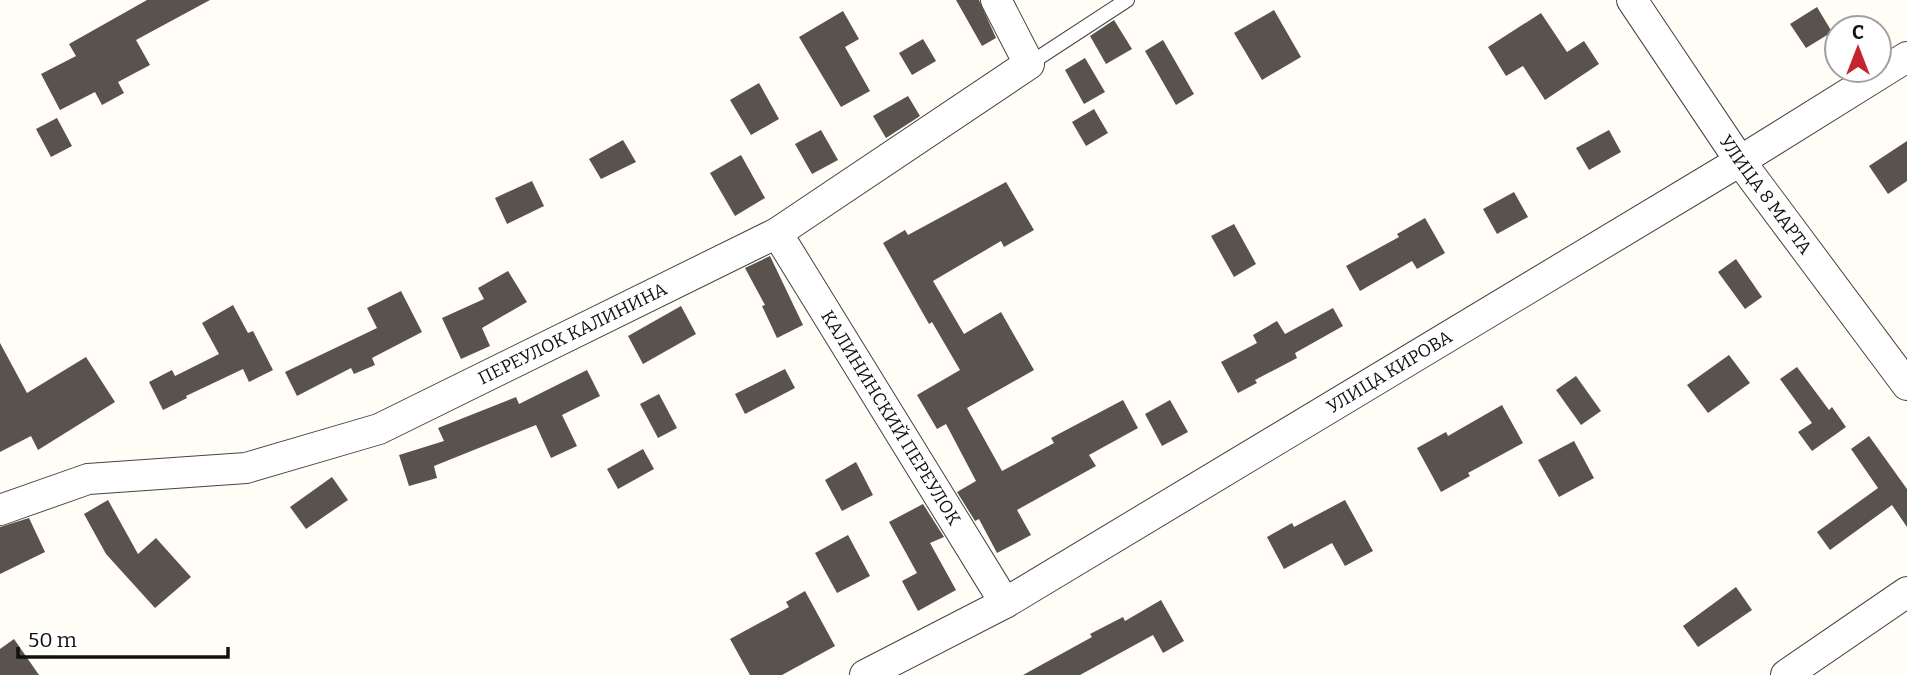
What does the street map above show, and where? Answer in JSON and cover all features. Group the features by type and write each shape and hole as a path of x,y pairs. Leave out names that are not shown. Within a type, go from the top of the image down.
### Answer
{"street":[{"path":"996,0 1029,64"},
{"name":"УЛИЦА 8 МАРТА","path":"1632,0 1740,162 1907,385"},
{"name":"УЛИЦА КИРОВА","path":"866,675 1005,603 1740,162 1907,57"},
{"name":"ПЕРЕУЛОК КАЛИНИНА","path":"0,510 88,479 246,468 379,429 777,233 1029,64"},
{"name":"КАЛИНИНСКИЙ ПЕРЕУЛОК","path":"777,233 1005,603"},
{"path":"1786,675 1907,592"}],"lane":[{"path":"1029,64 1127,0"}],"building":[{"path":"147,0 210,0 136,40 150,65 118,82 124,93 102,105 95,92 60,110 41,74 76,56 69,44"},
{"path":"956,0 979,0 996,38 982,46"},
{"path":"1817,7 1823,17 1823,38 1806,48 1790,24"},
{"path":"1274,10 1301,57 1262,80 1234,33"},
{"path":"843,11 859,39 845,47 870,91 841,107 799,37"},
{"path":"1541,13 1567,52 1584,41 1599,64 1545,100 1523,66 1506,76 1488,47"},
{"path":"1114,20 1132,49 1106,64 1090,36"},
{"path":"923,39 936,61 912,75 899,53"},
{"path":"1163,40 1194,94 1176,105 1145,51"},
{"path":"1085,58 1105,92 1084,104 1065,70"},
{"path":"759,83 779,119 751,135 730,100"},
{"path":"908,96 920,116 886,138 873,116"},
{"path":"1094,109 1108,133 1086,146 1072,122"},
{"path":"57,118 72,146 51,157 36,129"},
{"path":"821,130 838,160 812,174 795,144"},
{"path":"1609,130 1621,152 1589,170 1576,148"},
{"path":"623,140 636,162 601,179 589,159"},
{"path":"1907,141 1907,181 1888,194 1869,166"},
{"path":"741,155 765,198 735,216 710,173"},
{"path":"532,181 544,206 507,224 495,198"},
{"path":"1006,182 1034,230 1004,247 1001,241 933,281 964,334 1001,312 1034,370 967,408 1002,471 1054,443 1051,438 1123,400 1138,428 1089,455 1096,466 1017,510 1031,535 997,553 979,519 975,521 957,492 976,481 946,424 937,429 917,395 960,370 932,322 929,324 883,243 905,230 908,235"},
{"path":"1514,192 1528,217 1497,234 1483,209"},
{"path":"1425,218 1445,253 1417,269 1412,261 1360,291 1346,266 1399,237 1397,234"},
{"path":"1234,224 1256,264 1234,277 1211,236"},
{"path":"770,256 803,325 777,338 762,306 765,305 745,268"},
{"path":"1736,259 1762,297 1745,309 1718,272"},
{"path":"508,271 527,302 482,328 490,346 461,359 442,318 484,299 478,288"},
{"path":"401,291 422,332 372,358 375,365 354,374 351,368 297,396 285,372 377,328 367,308"},
{"path":"233,305 248,333 253,331 273,370 249,382 243,369 163,410 149,382 172,370 175,376 219,354 202,323"},
{"path":"681,306 696,334 643,364 628,336"},
{"path":"1333,308 1343,326 1295,353 1297,358 1255,380 1257,383 1238,393 1221,362 1257,343 1253,335 1277,321 1285,334"},
{"path":"0,343 27,393 86,357 115,402 38,450 31,436 0,452"},
{"path":"1729,355 1750,383 1708,413 1687,385"},
{"path":"1797,367 1829,410 1832,407 1846,427 1812,451 1798,432 1812,423 1780,379"},
{"path":"785,369 795,388 745,414 735,394"},
{"path":"587,370 600,396 562,415 577,446 551,458 536,425 434,466 437,478 409,486 399,455 444,441 438,428 516,397 519,404"},
{"path":"1576,376 1601,411 1581,425 1556,390"},
{"path":"659,394 677,428 658,438 640,404"},
{"path":"1170,400 1188,432 1162,446 1145,414"},
{"path":"1502,405 1523,443 1468,473 1470,476 1441,492 1417,448 1446,432 1448,436"},
{"path":"1869,436 1907,489 1907,527 1892,505 1830,550 1817,532 1878,488 1851,449"},
{"path":"1574,441 1594,478 1559,497 1538,460"},
{"path":"643,449 654,469 618,489 607,469"},
{"path":"856,462 873,495 842,511 825,480"},
{"path":"332,477 348,500 306,529 290,507"},
{"path":"108,500 138,554 156,538 191,577 155,608 106,554 84,514"},
{"path":"1345,500 1373,551 1345,566 1332,543 1284,569 1267,537 1292,523 1294,527"},
{"path":"923,504 944,537 930,543 956,590 918,611 902,581 917,573 889,522"},
{"path":"29,518 45,552 0,574 0,527"},
{"path":"848,535 870,576 837,593 815,553"},
{"path":"1736,587 1752,610 1698,647 1683,626"},
{"path":"805,591 835,646 782,675 750,675 730,639 789,607 786,602"},
{"path":"1161,600 1184,641 1163,653 1153,635 1080,675 1023,675 1092,637 1090,634 1123,617 1125,621"},
{"path":"14,639 39,675 0,675 0,649"}]}
